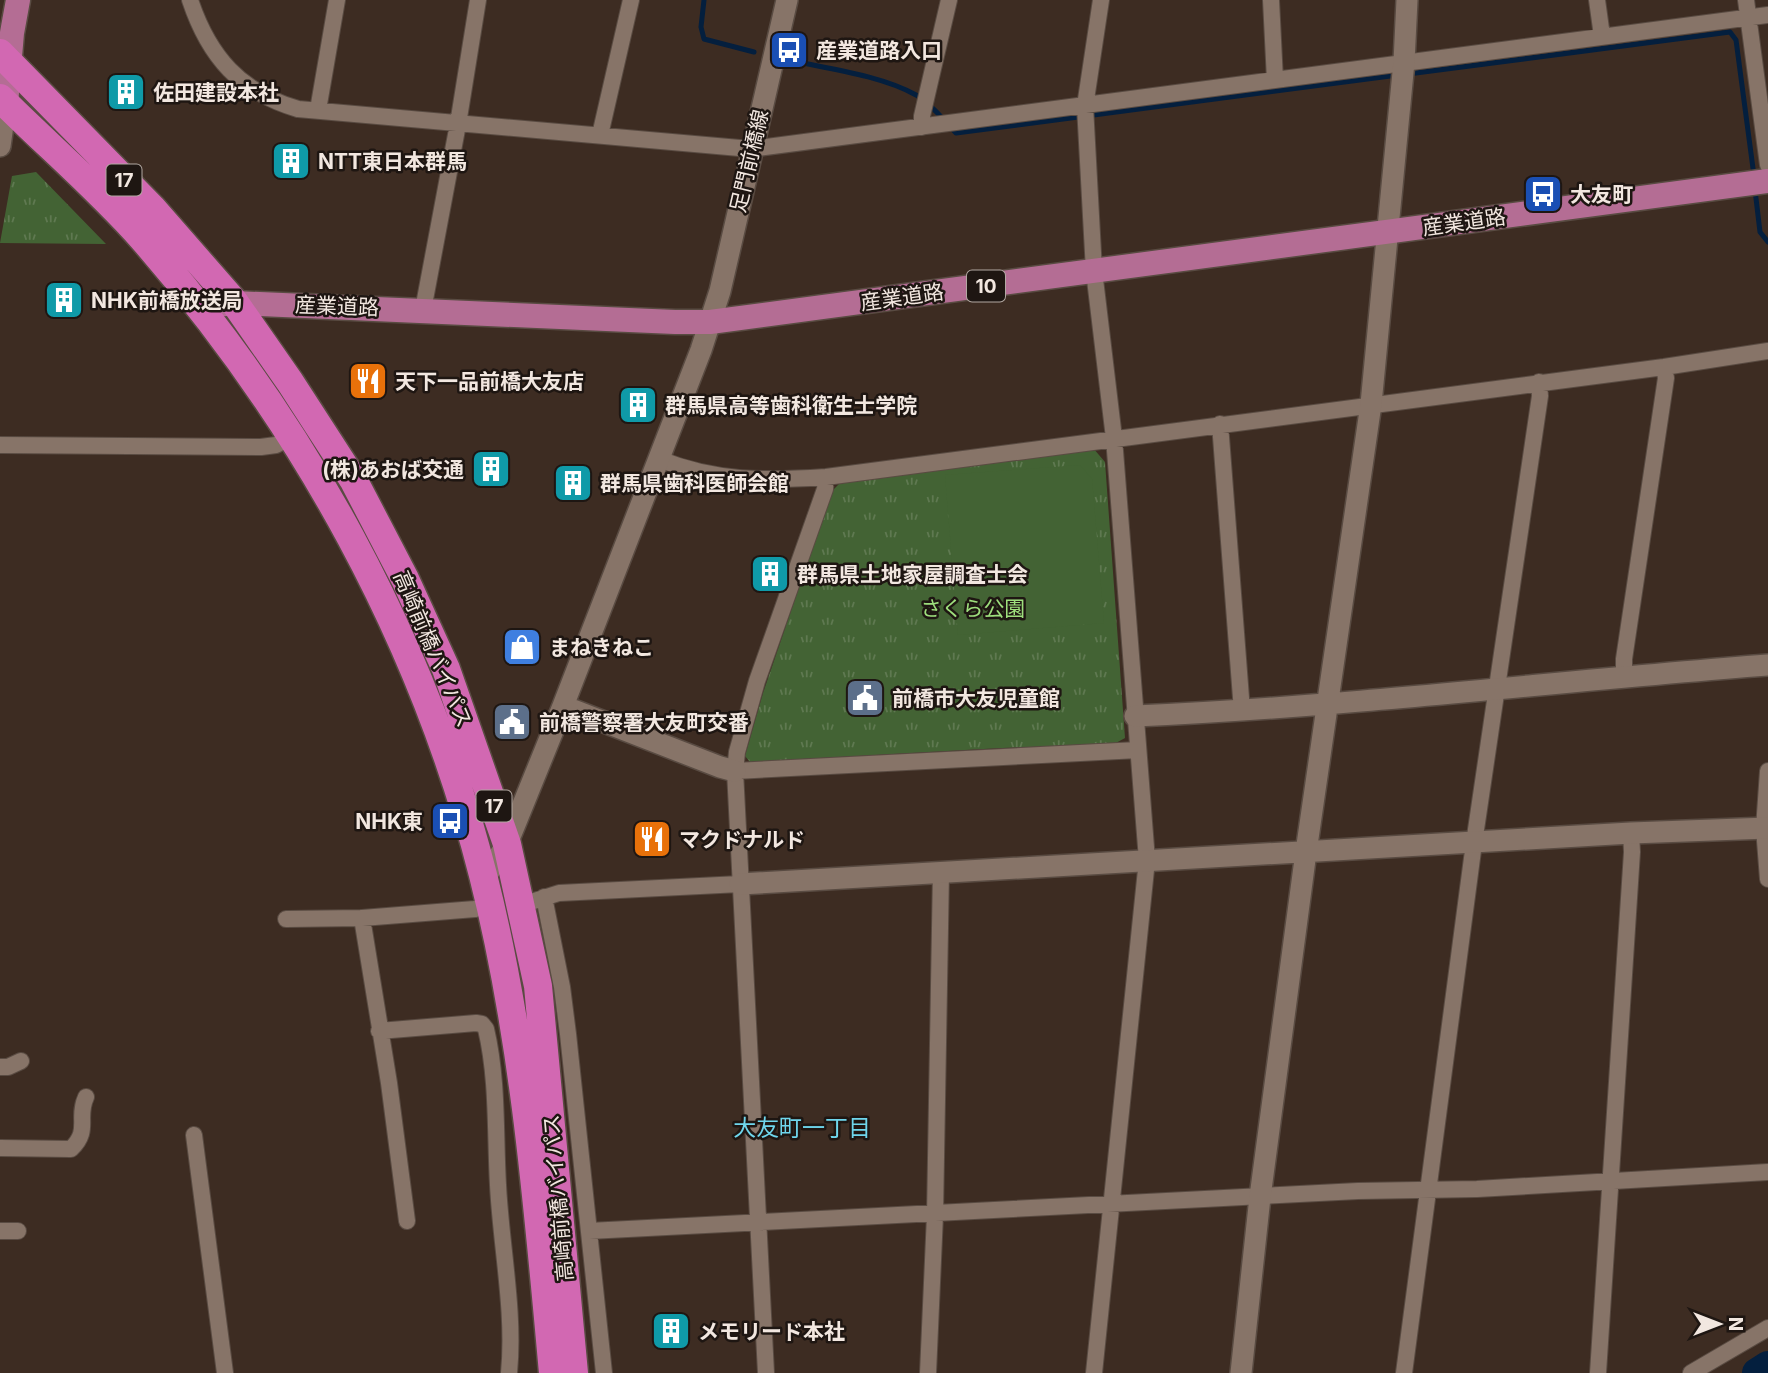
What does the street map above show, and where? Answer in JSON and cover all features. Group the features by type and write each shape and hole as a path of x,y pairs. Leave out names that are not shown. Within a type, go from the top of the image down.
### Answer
{"highway":[{"name":"高崎前橋バイパス","path":"4,58 152,208 235,303 354,481 405,579 446,669 507,844 533,901 538,986 574,1373"},
{"name":"高崎前橋バイパス","path":"3,101 142,238 200,310 290,437 355,544 404,644 451,768 486,892 509,1005 522,1088 541,1238 553,1373"}],"main road":[{"path":"3,101 4,58 18,0"},
{"name":"産業道路","path":"200,310 216,304 235,303 710,322 1768,181"}],"street":[{"path":"190,0 213,51 229,70 246,85 281,104 298,109 751,149 1768,15"},
{"path":"318,110 337,0"},
{"path":"422,310 458,124 478,0"},
{"path":"600,135 631,0"},
{"name":"足門前橋線","path":"486,892 563,706 710,322 720,291 786,0"},
{"path":"922,127 922,116 949,0"},
{"path":"1094,1373 1147,860 1114,438 1094,271 1085,106 1101,0"},
{"path":"1270,0 1275,80"},
{"path":"1241,1373 1260,1197 1306,852 1371,404 1404,62 1407,0"},
{"path":"1597,0 1602,36"},
{"path":"1746,0 1768,164"},
{"path":"0,146 3,101"},
{"path":"659,459 724,478 771,480 826,477 1768,351"},
{"path":"1624,676 1624,659 1666,378 1664,367"},
{"path":"1404,1373 1474,843 1540,396 1539,382"},
{"path":"1220,424 1242,711"},
{"path":"0,445 261,447 276,445 290,437"},
{"path":"766,1373 735,771 737,752 757,681 825,489 826,477"},
{"path":"1135,716 1242,711 1768,665"},
{"path":"563,706 735,771 1138,750"},
{"path":"1768,771 1768,879"},
{"path":"604,1373 564,999 533,901 559,893 1631,833 1766,828"},
{"path":"1598,1373 1632,852 1631,833"},
{"path":"928,1373 935,1214 941,872"},
{"path":"286,919 362,918 475,909 486,892"},
{"path":"362,918 389,1083 407,1221"},
{"path":"379,1031 476,1023 482,1024 486,1029 494,1089 498,1186 510,1336 509,1373"},
{"path":"0,1067 8,1067 21,1061"},
{"path":"0,1148 71,1149 82,1136 86,1097"},
{"path":"194,1135 225,1373"},
{"path":"589,1231 1112,1206 1358,1191 1427,1191 1611,1182 1768,1172"},
{"path":"0,1231 18,1231"},
{"path":"1691,1373 1768,1328"}],"green space":[{"path":"36,172 106,244 0,243 12,176"},
{"name":"さくら公園","path":"1093,448 1105,462 1125,738 1114,744 750,762 745,756 763,693 832,491 840,483"},
{"path":"1080,465 1092,479 1104,623 958,635 945,475"}],"waterway":[{"path":"704,0 701,27 704,39 754,52"},
{"path":"1408,74 1730,32 1736,40 1754,176"},
{"path":"793,61 856,74 903,88 927,103 956,133 1398,75"},
{"path":"1755,190 1760,232 1768,242"},
{"path":"1757,1373 1768,1366"}],"place":[{"name":"産業道路入口","path":"789,50"},
{"name":"佐田建設本社","path":"126,92"},
{"name":"NTT東日本群馬","path":"291,161"},
{"name":"大友町","path":"1543,194"},
{"name":"NHK前橋放送局","path":"64,300"},
{"name":"天下一品前橋大友店","path":"368,381"},
{"name":"群馬県高等歯科衛生士学院","path":"638,405"},
{"name":"(株)あおば交通","path":"491,469"},
{"name":"群馬県歯科医師会館","path":"573,483"},
{"name":"群馬県土地家屋調査士会","path":"770,574"},
{"name":"まねきねこ","path":"522,647"},
{"name":"前橋市大友児童館","path":"865,698"},
{"name":"前橋警察署大友町交番","path":"512,722"},
{"name":"NHK東","path":"450,821"},
{"name":"マクドナルド","path":"652,839"},
{"name":"メモリード本社","path":"671,1331"}],"district":[{"name":"大友町一丁目","path":"802,1128"}]}
